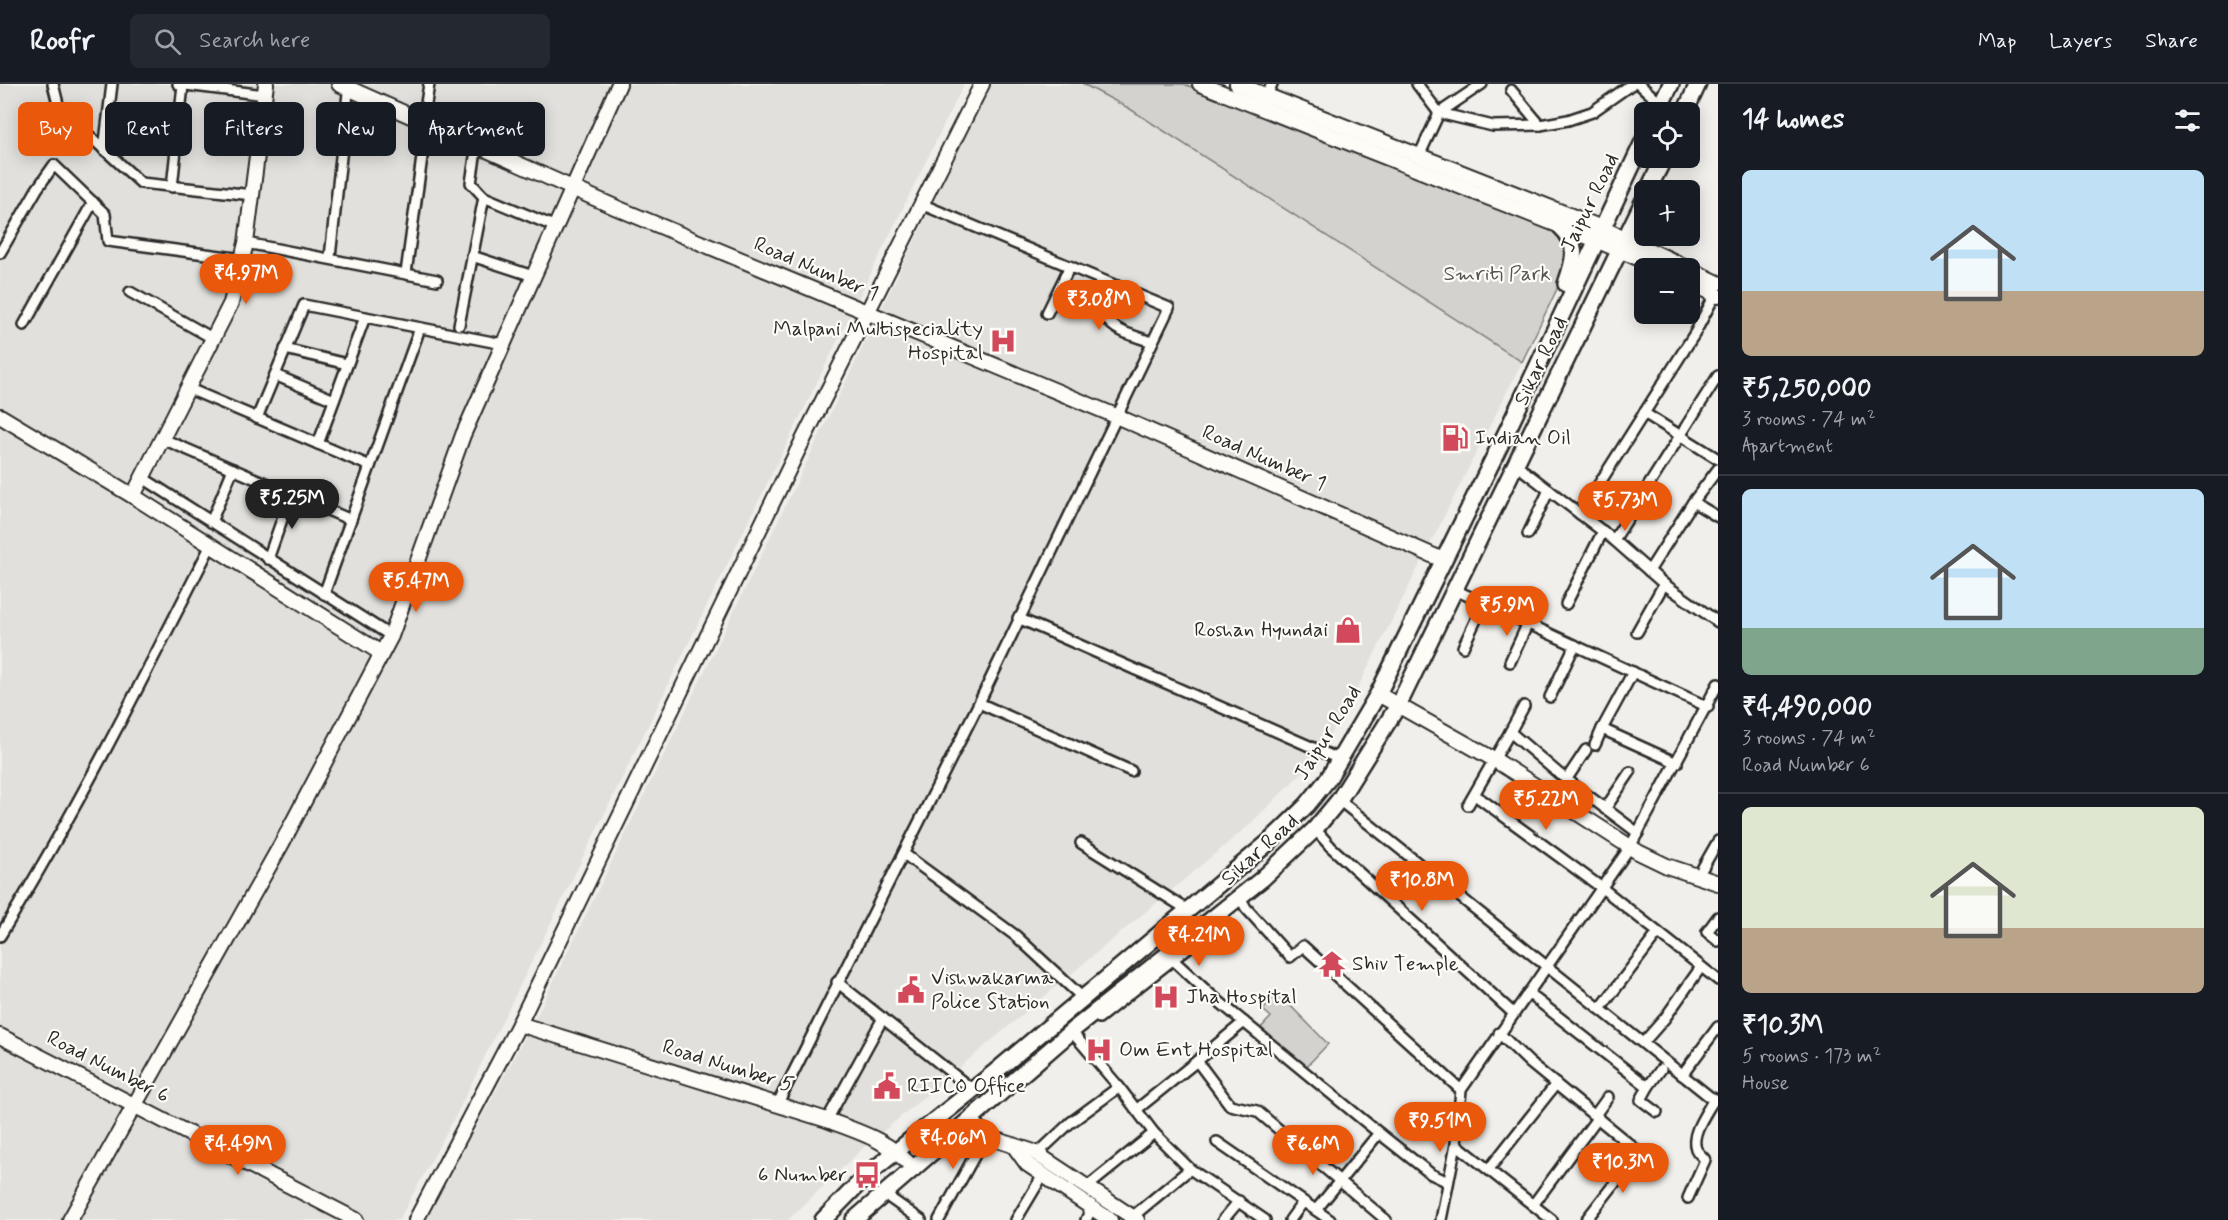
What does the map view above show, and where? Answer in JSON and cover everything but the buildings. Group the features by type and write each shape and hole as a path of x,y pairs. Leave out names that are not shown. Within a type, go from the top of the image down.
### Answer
{"main road":[{"path":"1662,102 1671,84"},
{"path":"1690,102 1698,84"},
{"name":"Jaipur Road","path":"823,1220 867,1175 1084,999 1294,818 1341,760 1378,694 1634,161"},
{"name":"Sikar Road","path":"854,1220 997,1094 1171,958 1241,900 1317,831 1341,802 1402,705 1634,221"},
{"path":"1560,226 1571,237 1574,247 1565,286 1570,295"}],"street":[{"path":"53,84 59,108 141,183 253,195"},
{"path":"104,150 112,84"},
{"path":"133,496 231,303 246,243 266,89 178,84"},
{"path":"426,102 429,84"},
{"path":"70,1220 298,815 391,636 463,435 620,84"},
{"path":"416,1220 519,1024 867,313 982,84"},
{"path":"1200,84 1266,96 1560,226 1599,234"},
{"path":"1237,84 1419,156 1599,234 1643,258"},
{"path":"1417,84 1439,113 1493,126 1540,125 1592,112 1632,84"},
{"path":"1419,156 1439,113 1482,84"},
{"path":"172,187 183,85"},
{"path":"330,257 346,86"},
{"name":"Road Number 1","path":"346,86 408,112"},
{"path":"1644,86 1655,102"},
{"path":"1511,90 1540,125"},
{"path":"406,273 423,156"},
{"path":"475,156 471,183 484,197 556,227"},
{"name":"Road Number 1","path":"503,156 867,313 1116,416 1443,560"},
{"path":"0,253 37,189 54,165 105,214 108,241 243,259"},
{"path":"459,324 484,197"},
{"path":"24,325 93,202"},
{"path":"778,1104 837,982 979,703 1169,308 921,204"},
{"path":"246,243 330,257 437,280"},
{"path":"1622,246 1656,258"},
{"path":"472,256 533,276"},
{"path":"1047,314 1070,266"},
{"path":"1700,278 1717,291"},
{"path":"1118,286 1106,317 1108,321 1117,328 1152,342"},
{"path":"1700,286 1717,291"},
{"path":"1580,514 1695,333 1717,291"},
{"path":"130,292 214,339"},
{"path":"257,418 304,305 502,344"},
{"path":"318,444 365,317"},
{"path":"324,594 420,328"},
{"path":"285,350 347,364"},
{"path":"275,375 334,400"},
{"path":"1614,540 1718,376"},
{"path":"187,388 370,466"},
{"path":"1644,413 1718,459"},
{"path":"0,416 133,496 210,547 381,653"},
{"path":"163,439 351,520"},
{"path":"1517,465 1603,531 1664,584 1718,622"},
{"path":"211,522 233,469"},
{"path":"1649,571 1693,502 1718,469"},
{"path":"142,478 391,636"},
{"path":"1528,534 1549,490"},
{"path":"268,559 291,494"},
{"path":"1693,502 1718,518"},
{"path":"1566,604 1603,531"},
{"path":"0,936 90,782 210,547"},
{"path":"1637,632 1664,584"},
{"path":"1456,590 1708,706"},
{"path":"1463,647 1484,603"},
{"path":"1018,618 1341,760"},
{"path":"1510,662 1528,623"},
{"path":"1550,697 1575,645"},
{"path":"1595,745 1633,672"},
{"path":"1441,1220 1456,1144 1461,1090 1630,847 1718,684"},
{"path":"1378,694 1402,705 1495,760 1630,847 1666,866 1718,883"},
{"path":"979,703 1131,771"},
{"path":"1468,805 1524,706"},
{"path":"1602,729 1677,763"},
{"path":"1510,732 1566,780 1638,833"},
{"path":"1566,780 1586,750"},
{"path":"1605,809 1630,772"},
{"path":"1475,795 1602,888 1718,981"},
{"path":"1341,802 1716,1100 1697,1133 1696,1149 1705,1160 1688,1198"},
{"path":"1317,831 1513,1013"},
{"path":"1698,876 1718,841"},
{"path":"1081,843 1188,910"},
{"path":"904,854 1016,936 1084,999"},
{"path":"1241,900 1290,957 1303,946 1461,1090"},
{"path":"1718,917 1707,932 1718,941"},
{"path":"1600,1009 1658,933"},
{"path":"1171,958 1244,1022 1379,1133 1431,1174 1448,1182"},
{"path":"1643,1043 1665,1018 1701,967"},
{"path":"837,982 973,1090"},
{"path":"1528,993 1648,1087"},
{"path":"827,1119 882,1018"},
{"path":"1136,1110 1244,1022"},
{"name":"Road Number 5","path":"519,1024 827,1119 871,1136 898,1151 914,1169"},
{"path":"1682,1075 1718,1027"},
{"path":"1499,1033 1556,1084 1651,1162"},
{"path":"1074,1034 1154,1133 1190,1169 1265,1220"},
{"name":"Road Number 6","path":"0,1036 356,1220"},
{"path":"1197,1061 1230,1105 1257,1111 1386,1220"},
{"path":"1657,1112 1641,1100 1661,1069"},
{"path":"1489,1169 1556,1084"},
{"path":"1037,1154 1070,1123 1119,1087"},
{"path":"1533,1205 1597,1116 1608,1097"},
{"path":"969,1121 991,1138 1037,1154 1135,1218 1190,1169"},
{"path":"1089,1211 1093,1190 1154,1133"},
{"path":"1316,1210 1379,1133"},
{"path":"939,1220 976,1153 991,1138"},
{"path":"1217,1142 1330,1220"},
{"path":"1456,1144 1552,1220"},
{"path":"1014,1146 1027,1164 1089,1211 1110,1220"},
{"path":"1586,1220 1639,1152"},
{"path":"1016,1220 1043,1175"},
{"path":"884,1194 917,1219"},
{"path":"1223,1220 1239,1201"},
{"path":"1290,1220 1303,1202"}],"shaded area":[{"path":"0,84 964,84 457,1113 399,1220 0,1220"},
{"path":"991,84 1083,84 1130,109 1522,362 1352,699 1313,762 1248,826 862,1149 788,1220 426,1220 537,1015"}],"green space":[{"name":"Smriti Park","path":"1083,84 1184,84 1569,238 1568,266 1522,362 1130,109"},
{"path":"1278,993 1328,1044 1305,1068 1258,1031 1271,1017 1263,1010"}],"place":[{"name":"Malpani Multispeciality Hospital","path":"1003,341"},
{"name":"Indian Oil","path":"1455,438"},
{"name":"Roshan Hyundai","path":"1348,630"},
{"name":"Shiv Temple","path":"1332,964"},
{"name":"Vishwakarma Police Station","path":"911,990"},
{"name":"Jha Hospital","path":"1166,997"},
{"name":"Om Ent Hospital","path":"1099,1050"},
{"name":"RIICO Office","path":"887,1086"},
{"name":"6 Number","path":"867,1175"}]}
